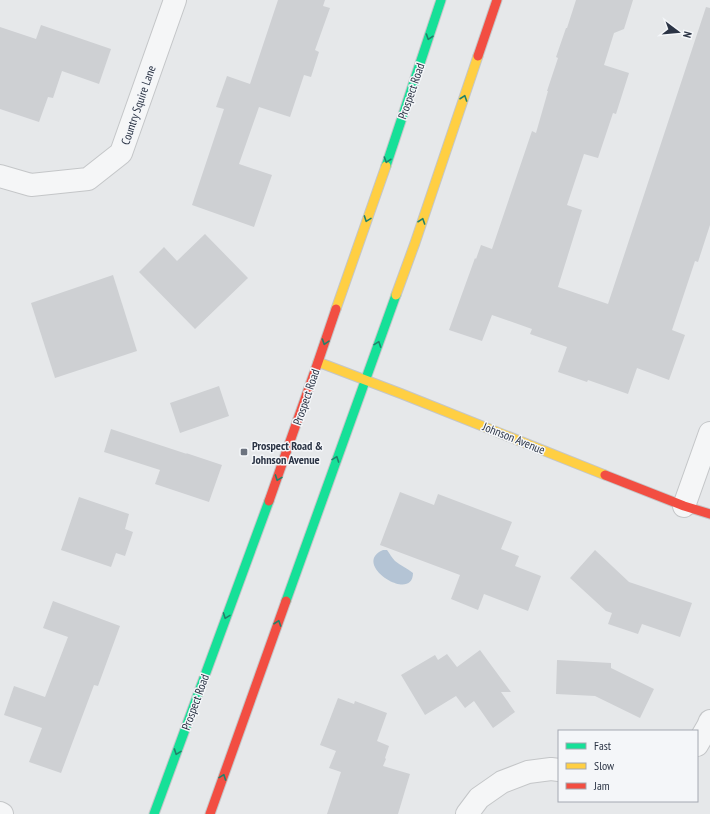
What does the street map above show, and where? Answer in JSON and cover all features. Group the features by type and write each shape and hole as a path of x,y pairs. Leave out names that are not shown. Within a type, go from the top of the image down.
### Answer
{"main road":[{"name":"Prospect Road","path":"154,814 282,466 442,0"},
{"path":"210,814 415,243 497,0"},
{"name":"Johnson Avenue","path":"318,362 684,506 710,514"}],"street":[{"name":"Country Squire Lane","path":"0,176 31,185 88,179 121,153 175,0"},
{"path":"684,506 710,432"},
{"path":"698,742 710,721"},
{"path":"467,814 479,798 502,782 528,772 551,769 558,770"}],"water":[{"path":"383,550 387,550 395,561 413,573 410,581 404,584 395,583 378,572 374,564 375,556"}],"building":[{"path":"278,0 325,0 323,6 330,8 315,50 319,52 311,77 304,75 290,117 259,107 239,164 272,175 254,227 192,205 224,109 216,107 227,76 250,84"},
{"path":"576,0 633,0 624,29 614,33 604,65 629,73 616,114 613,113 598,158 584,154 567,205 582,210 558,287 608,304 706,7 710,8 710,225 698,262 695,261 672,330 685,335 669,380 637,368 628,394 588,380 587,382 558,372 567,347 530,334 532,329 492,315 482,341 449,330 481,245 492,249 532,131 536,133 547,91 558,58 556,57"},
{"path":"41,25 111,49 99,84 62,71 53,98 48,97 39,122 0,109 0,27 36,39"},
{"path":"205,234 248,278 195,329 139,272 164,247 177,261"},
{"path":"113,275 137,351 55,378 31,303"},
{"path":"219,386 229,416 180,433 170,403"},
{"path":"111,429 222,465 209,502 155,484 160,470 104,452"},
{"path":"400,492 434,505 438,494 512,522 501,549 519,556 515,566 541,576 528,611 484,594 478,610 451,599 460,575 380,545"},
{"path":"79,497 129,514 125,529 133,532 125,556 116,553 111,567 61,550"},
{"path":"595,550 629,582 692,603 680,637 642,624 638,634 608,624 612,613 606,611 570,578"},
{"path":"53,601 120,626 98,686 94,685 61,773 29,762 42,728 4,715 14,686 45,697 68,637 43,628"},
{"path":"480,650 511,692 501,692 515,712 493,728 474,701 465,708 456,696 425,715 401,675 435,655 438,660 447,654 457,667"},
{"path":"557,660 611,663 611,668 654,689 640,718 595,696 556,694"},
{"path":"338,698 354,704 355,701 387,713 377,741 389,746 383,766 410,774 398,814 327,814 341,772 329,768 336,751 320,745"}],"traffic: fast":[{"path":"386,166 441,0"},
{"path":"286,601 396,295"},
{"path":"154,814 269,501"}],"traffic: slow":[{"path":"396,295 478,56"},
{"path":"336,309 386,166"},
{"path":"318,362 605,475"}],"traffic: jam":[{"path":"478,56 497,0"},
{"path":"269,501 336,309"},
{"path":"605,475 684,506 710,514"},
{"path":"210,814 286,601"}],"place":[{"name":"Prospect Road & Johnson Avenue","path":"244,452"}]}
